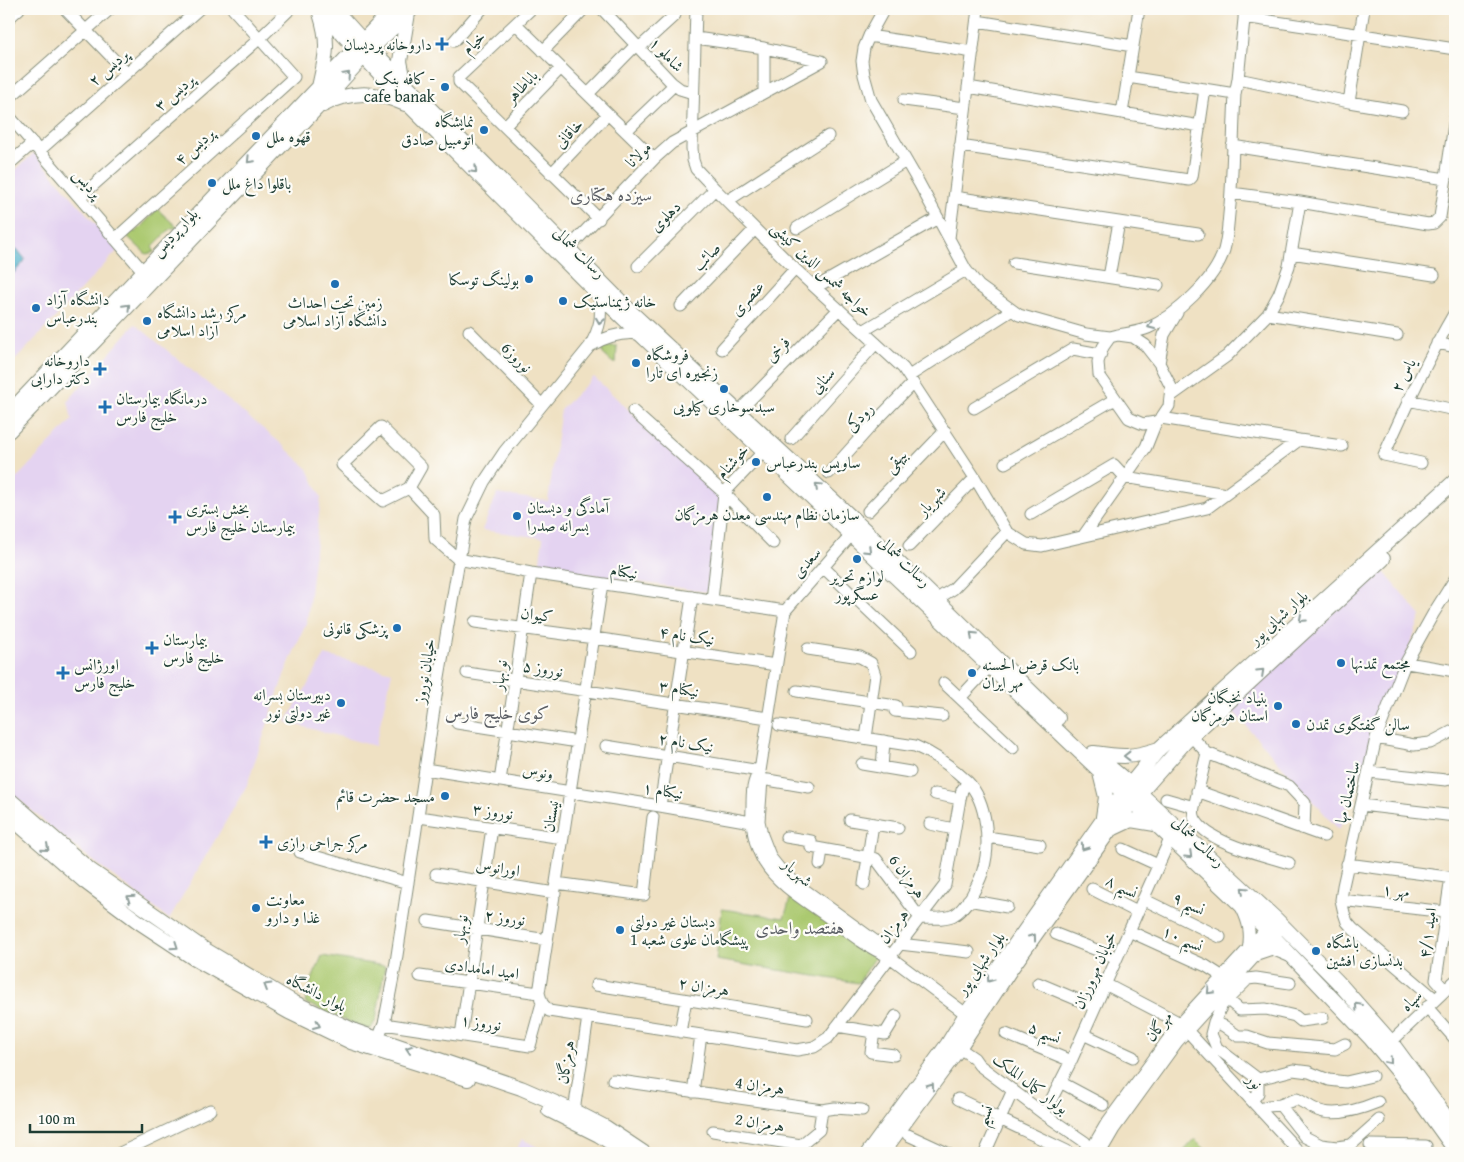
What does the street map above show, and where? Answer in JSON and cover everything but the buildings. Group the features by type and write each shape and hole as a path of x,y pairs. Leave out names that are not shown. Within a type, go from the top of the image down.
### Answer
{"main road":[{"name":"رسالت شمالی","path":"319,9 336,17 363,49 385,71 411,107 639,334 852,534 1093,753 1131,793 1274,928 1338,982 1391,1042 1455,1128"},
{"path":"319,9 326,33 327,49 319,87"},
{"path":"363,49 390,15 410,11 400,61 404,82"},
{"name":"بلوار پردیس","path":"9,431 300,116 319,87 363,49"},
{"name":"بلوار پردیس","path":"9,413 144,272 300,116 316,109 363,49"},
{"name":"رسالت شمالی","path":"385,71 404,82 631,312 937,599 994,662 1099,770 1131,793"},
{"path":"316,109 333,99 356,93 374,93 391,97 411,107"},
{"name":"بلوار شهابی پور","path":"882,1153 971,1017 1131,793 1159,749 1455,481"},
{"name":"بلوار شهابی پور","path":"1131,793 1160,770 1191,736 1455,493"},
{"path":"1093,753 1126,757 1139,756 1159,749"},
{"path":"1099,770 1105,786 1106,826 1118,825 1131,820 1159,819 1155,789 1160,770"},
{"name":"بلوار دانشگاه","path":"9,799 90,870 204,949 293,1002 355,1031 496,1079 574,1111 605,1127 644,1153"},
{"name":"بلوار دانشگاه","path":"9,816 84,881 139,922 195,959 289,1012 352,1042 461,1076 514,1095 554,1112 599,1135 627,1153"},
{"name":"رسالت شمالی","path":"1159,819 1171,838 1241,905 1274,928 1294,959 1371,1039 1402,1076 1455,1150"},
{"name":"بلوار شهابی پور","path":"868,1153 954,1044"}],"street":[{"path":"9,18 19,9"},
{"path":"66,9 126,73"},
{"path":"9,98 110,9"},
{"name":"پردیس ۲","path":"9,164 36,147 200,9"},
{"path":"233,9 260,38"},
{"path":"454,41 482,9"},
{"name":"خیام","path":"505,126 459,82 459,77 531,9"},
{"path":"543,51 584,9"},
{"name":"خواجه شمس الدين كيشی","path":"696,9 693,93 693,160 696,169 795,269 903,368 975,478 1007,532"},
{"path":"884,9 864,48 862,70 868,91 875,108 966,270 979,286 1019,315 1086,334 1133,337 1145,345 1159,363 1171,386 1169,406 1158,420 1146,447 1084,535"},
{"path":"948,238 978,9"},
{"path":"1122,113 1138,9"},
{"path":"1349,102 1364,9"},
{"name":"شاملو ۱","path":"607,10 637,46 674,84 680,89 693,93"},
{"name":"پردیس ۳","path":"80,197 288,11"},
{"path":"1159,363 1164,335 1180,309 1207,278 1224,252 1231,193 1235,94 1244,13 1455,49"},
{"path":"588,94 637,46 675,15"},
{"path":"977,21 1133,46"},
{"path":"516,24 654,159"},
{"path":"869,36 973,52"},
{"name":"پردیس ۴","path":"115,239 294,77 260,38"},
{"path":"696,38 764,48 764,92"},
{"name":"مولانا","path":"569,248 599,219 654,159 672,143 822,61 764,48"},
{"name":"باباطاهر","path":"505,126 561,68"},
{"path":"1128,77 1235,94"},
{"path":"1238,79 1402,111"},
{"path":"626,131 674,84"},
{"path":"968,87 1200,126"},
{"path":"960,146 1189,180 1192,177 1205,90"},
{"path":"904,100 965,108"},
{"name":"خاقانی","path":"551,174 608,114"},
{"name":"پردیس","path":"9,116 144,272"},
{"path":"1231,193 1300,202 1428,224 1434,223 1440,217 1452,155 1455,118"},
{"path":"505,126 551,174 599,219"},
{"path":"727,201 828,136"},
{"path":"1232,146 1446,179"},
{"path":"797,228 906,161"},
{"name":"دهلوی","path":"638,266 715,189"},
{"path":"954,196 1198,234"},
{"path":"1171,396 1227,356 1268,314 1279,294 1289,266 1300,202"},
{"path":"816,287 938,218"},
{"path":"1110,277 1119,222"},
{"name":"صائب","path":"681,306 755,229"},
{"path":"1291,253 1434,275"},
{"path":"1014,264 1158,284"},
{"name":"عنصری","path":"722,348 795,269"},
{"path":"863,331 966,270"},
{"name":"خیابان نوروز","path":"378,1039 384,1024 396,962 458,559 466,519 484,482 504,452 590,346 601,320 599,295"},
{"name":"فرخی","path":"738,412 839,309"},
{"path":"1180,309 1146,329 1114,336 1100,354 1098,362 1100,375 1129,418 1143,424 1158,420 1342,446"},
{"name":"رودکی","path":"829,474 911,379 1012,310"},
{"name":"یاس ۲","path":"1421,463 1384,455 1408,400 1455,312"},
{"path":"1268,314 1398,335"},
{"path":"1061,327 1100,354"},
{"name":"نوروز6","path":"469,331 542,405"},
{"name":"خیابان نوروز","path":"590,346 613,336 628,333 639,334"},
{"name":"سنایی","path":"791,439 876,343"},
{"path":"1437,343 1455,347"},
{"path":"974,408 1073,349 1100,354"},
{"path":"1005,463 1115,399"},
{"path":"1408,400 1455,410"},
{"path":"633,411 724,493 773,543"},
{"path":"381,427 421,466 409,488 383,501 342,466 381,427"},
{"name":"بیهقی","path":"868,510 945,431"},
{"path":"937,599 953,589 1007,532 1026,544 1042,546 1207,508 1300,440"},
{"name":"خوشنام","path":"724,493 764,451"},
{"path":"1031,514 1114,465 1124,477 1226,494"},
{"name":"شهریار","path":"909,546 975,478"},
{"path":"409,488 434,515 435,539 458,559"},
{"path":"712,600 724,493"},
{"name":"سعدی","path":"785,611 852,534"},
{"name":"نیکنام","path":"458,559 531,574 785,611"},
{"path":"823,567 912,651"},
{"name":"نو بهار","path":"500,781 531,574"},
{"name":"ساختمان مها","path":"1455,579 1436,608 1407,662 1376,738 1347,864 1342,900 1347,922 1430,1000 1455,1039"},
{"name":"نیستان","path":"540,998 547,940 602,584"},
{"path":"948,611 953,589"},
{"path":"660,806 692,597"},
{"name":"شهریار","path":"785,611 761,775 754,778 754,837 764,862 782,882 872,950 890,957 971,1017"},
{"name":"کیوان","path":"475,622 594,638"},
{"name":"نیک نام ۴","path":"594,638 776,665"},
{"path":"808,649 860,657 871,663 875,675 866,738"},
{"path":"960,698 994,662"},
{"path":"1407,662 1455,671"},
{"name":"نوروز ۵","path":"467,673 586,691"},
{"path":"944,683 1013,748"},
{"name":"نیکنام ۳","path":"586,691 768,718"},
{"path":"797,691 896,706 895,711 942,716"},
{"path":"457,723 578,742"},
{"path":"779,725 915,746 931,752 948,764 971,785 981,803 987,837 983,870 968,900 955,915 942,918 920,918"},
{"path":"1376,738 1414,745 1430,743 1455,730"},
{"path":"1191,736 1207,753 1290,786 1305,803 1304,829"},
{"path":"882,768 884,741"},
{"name":"نیک نام ۲","path":"606,746 668,755 809,787"},
{"path":"1207,753 1194,808 1193,815 1196,821 1208,832 1223,841 1289,863"},
{"path":"862,764 910,772"},
{"path":"425,769 500,781"},
{"path":"1369,772 1446,780 1455,778"},
{"name":"ونوس","path":"500,781 570,792"},
{"name":"هرمزان","path":"588,1017 797,1050 814,1047 828,1038 945,885 962,790 971,785"},
{"path":"1198,791 1324,836"},
{"name":"نیکنام ۱","path":"570,792 755,822"},
{"path":"934,794 960,799"},
{"path":"1166,799 1194,808"},
{"path":"1361,805 1455,816"},
{"name":"نوروز ۳","path":"419,817 563,838"},
{"name":"اورانوس","path":"436,874 484,881 644,895 653,817"},
{"path":"850,820 898,828"},
{"path":"864,884 873,824"},
{"path":"930,824 954,828"},
{"name":"نوبهار","path":"461,1036 492,828"},
{"name":"هرمزان 6","path":"786,837 811,841 811,847 822,849 841,858 876,859 920,918"},
{"path":"987,837 1040,845"},
{"name":"خیابان مهرورزان","path":"1046,1111 1071,1061 1171,838"},
{"path":"820,864 822,849"},
{"path":"1123,849 1158,865"},
{"path":"300,852 408,883"},
{"path":"1347,864 1453,877"},
{"name":"امید ۴/۱","path":"1445,990 1436,980 1453,877"},
{"name":"نسیم ۸","path":"1092,889 1137,912"},
{"name":"نسیم ۹","path":"1143,899 1220,937"},
{"path":"968,900 1007,907"},
{"name":"مهر ۱","path":"1342,900 1446,912"},
{"path":"1241,905 1248,922 1252,952 1272,949 1294,959"},
{"name":"نوروز ۲","path":"428,921 547,940"},
{"name":"مهرگان","path":"1100,1153 1177,1042 1184,1027 1274,928"},
{"name":"نسیم ۱۰","path":"1129,931 1206,966 1223,977"},
{"path":"1056,934 1117,958"},
{"path":"900,944 969,952"},
{"name":"مهرگان","path":"1089,1153 1106,1124 1223,977 1252,952"},
{"name":"امید امامدادی","path":"420,976 469,983 540,998"},
{"path":"1290,983 1256,978 1248,979 1222,1005 1214,1022 1211,1034 1216,1048 1258,1079 1293,1070 1309,1072 1329,1080 1346,1082 1372,1076"},
{"name":"سپاه","path":"1391,1042 1430,1000 1455,981"},
{"path":"1038,983 1095,1007"},
{"name":"نور","path":"1105,984 1184,1027 1300,1153"},
{"name":"هرمزان ۲","path":"596,985 808,1018"},
{"path":"540,998 549,1011 588,1017"},
{"name":"نوروز ۱","path":"384,1024 530,1046 540,998"},
{"path":"680,1032 686,1000"},
{"path":"1228,1000 1240,1010 1266,1009 1295,1016 1301,1021 1323,1018"},
{"path":"837,1026 885,1034 896,1016"},
{"name":"هرمزگان","path":"574,1111 588,1017"},
{"path":"1214,1022 1224,1026 1238,1036 1247,1036 1268,1043 1335,1049 1344,1044"},
{"path":"874,1032 871,1052 894,1055"},
{"name":"نسیم ۵","path":"1006,1034 1071,1061"},
{"path":"1083,1034 1133,1057"},
{"path":"693,1092 701,1036"},
{"path":"954,1044 974,1058"},
{"name":"بولوار کمال الملک","path":"974,1058 979,1065 1013,1090 1089,1136 1098,1139"},
{"name":"بولوار کمال الملک","path":"974,1058 983,1060 1085,1142 1089,1153"},
{"path":"1252,1101 1258,1093 1258,1079"},
{"name":"هرمزان 4","path":"612,1080 822,1110 835,1108 862,1110"},
{"path":"1060,1082 1104,1105"},
{"name":"نسیم","path":"985,1153 1013,1090"},
{"path":"958,1099 1066,1150"},
{"path":"1260,1110 1268,1106 1280,1106 1297,1099 1317,1110 1338,1112 1358,1110 1378,1102"},
{"path":"1280,1106 1305,1137 1321,1145 1337,1147 1351,1144 1379,1120"},
{"path":"120,1153 210,1110"},
{"name":"هرمزان 2","path":"713,1131 801,1149 819,1130 822,1110"},
{"path":"908,1134 947,1153"},
{"path":"1370,1145 1390,1149 1426,1146"}],"shaded area":[{"name":"دانشگاه آزاد بندرعباس","path":"34,153 118,250 9,367 9,176"},
{"name":"بیمارستان خلیج فارس","path":"135,324 278,441 308,469 321,497 307,621 284,675 247,785 169,919 60,835 9,791 9,486 72,420 68,401"},
{"path":"594,377 722,498 707,592 539,567 543,538 482,530 497,494 548,501 561,409"},
{"name":"مجتمع تمدنها","path":"1379,566 1421,616 1339,830 1231,709"},
{"name":"دبیرستان بسرانه غیر دولتی نور","path":"325,655 392,672 375,746 286,722"},
{"path":"522,1139 549,1153 515,1153"}],"green space":[{"path":"155,207 178,228 171,228 152,247 155,252 146,254 126,235 129,230 136,232 155,212"},
{"path":"617,346 616,363 613,363 603,354 602,348"},
{"path":"792,893 875,958 858,983 716,960 722,909 784,918"},
{"path":"322,956 385,966 376,1020 371,1029 364,1028 305,1003 311,982"},
{"path":"1195,1139 1209,1153 1182,1153"}],"water":[{"path":"13,249 17,249 25,259 9,278 9,253"}],"place":[{"name":"داروخانه پردیسان","path":"442,44"},
{"name":"کافه بنک - cafe banak","path":"445,87"},
{"name":"نمایشگاه اتومبیل صادق","path":"484,130"},
{"name":"قهوه ملل","path":"256,136"},
{"name":"باقلوا داغ ملل","path":"212,183"},
{"name":"بولینگ توسکا","path":"529,279"},
{"name":"زمین تحت احداث دانشگاه آزاد اسلامی","path":"335,284"},
{"name":"خانه ژیمناستیک","path":"563,301"},
{"name":"دانشگاه آزاد بندرعباس","path":"36,308"},
{"name":"مرکز رشد دانشگاه آزاد اسلامی","path":"147,321"},
{"name":"فروشگاه زنجیره ای تارا","path":"636,363"},
{"name":"داروخانه دکتر دارابی","path":"100,369"},
{"name":"سبدسوخاری کیلویی","path":"724,389"},
{"name":"درمانگاه بیمارستان خلیج فارس","path":"105,407"},
{"name":"ساویس بندرعباس","path":"756,462"},
{"name":"سازمان نظام مهندسی معدن هرمزگان","path":"767,497"},
{"name":"آمادگی و دبستان بسرانه صدرا","path":"517,516"},
{"name":"بخش بستری بیمارستان خلیج فارس","path":"175,517"},
{"name":"لوازم تحریر عسگرپور","path":"857,559"},
{"name":"پزشکی قانونی","path":"397,628"},
{"name":"بیمارستان خلیج فارس","path":"152,648"},
{"name":"مجتمع تمدنها","path":"1341,663"},
{"name":"اورژانس خلیج فارس","path":"63,673"},
{"name":"بانک قرض الحسنه مهر ایران","path":"972,673"},
{"name":"دبیرستان بسرانه غیر دولتی نور","path":"341,703"},
{"name":"بنیاد نخبگان استان هرمزگان","path":"1278,706"},
{"name":"سالن گفتگوی تمدن","path":"1296,724"},
{"name":"مسجد حضرت قائم","path":"445,796"},
{"name":"مرکز جراحی رازی","path":"266,842"},
{"name":"معاونت غذا و دارو","path":"256,908"},
{"name":"دبستان غیر دولتی پیشگامان علوی شعبه 1","path":"620,930"},
{"name":"باشگاه بدنسازی افشین","path":"1316,951"}],"district":[{"name":"سیزده هکتاری","path":"611,194"},
{"name":"کوی خلیج فارس","path":"497,712"},
{"name":"هفتصد واحدی","path":"800,927"}]}
